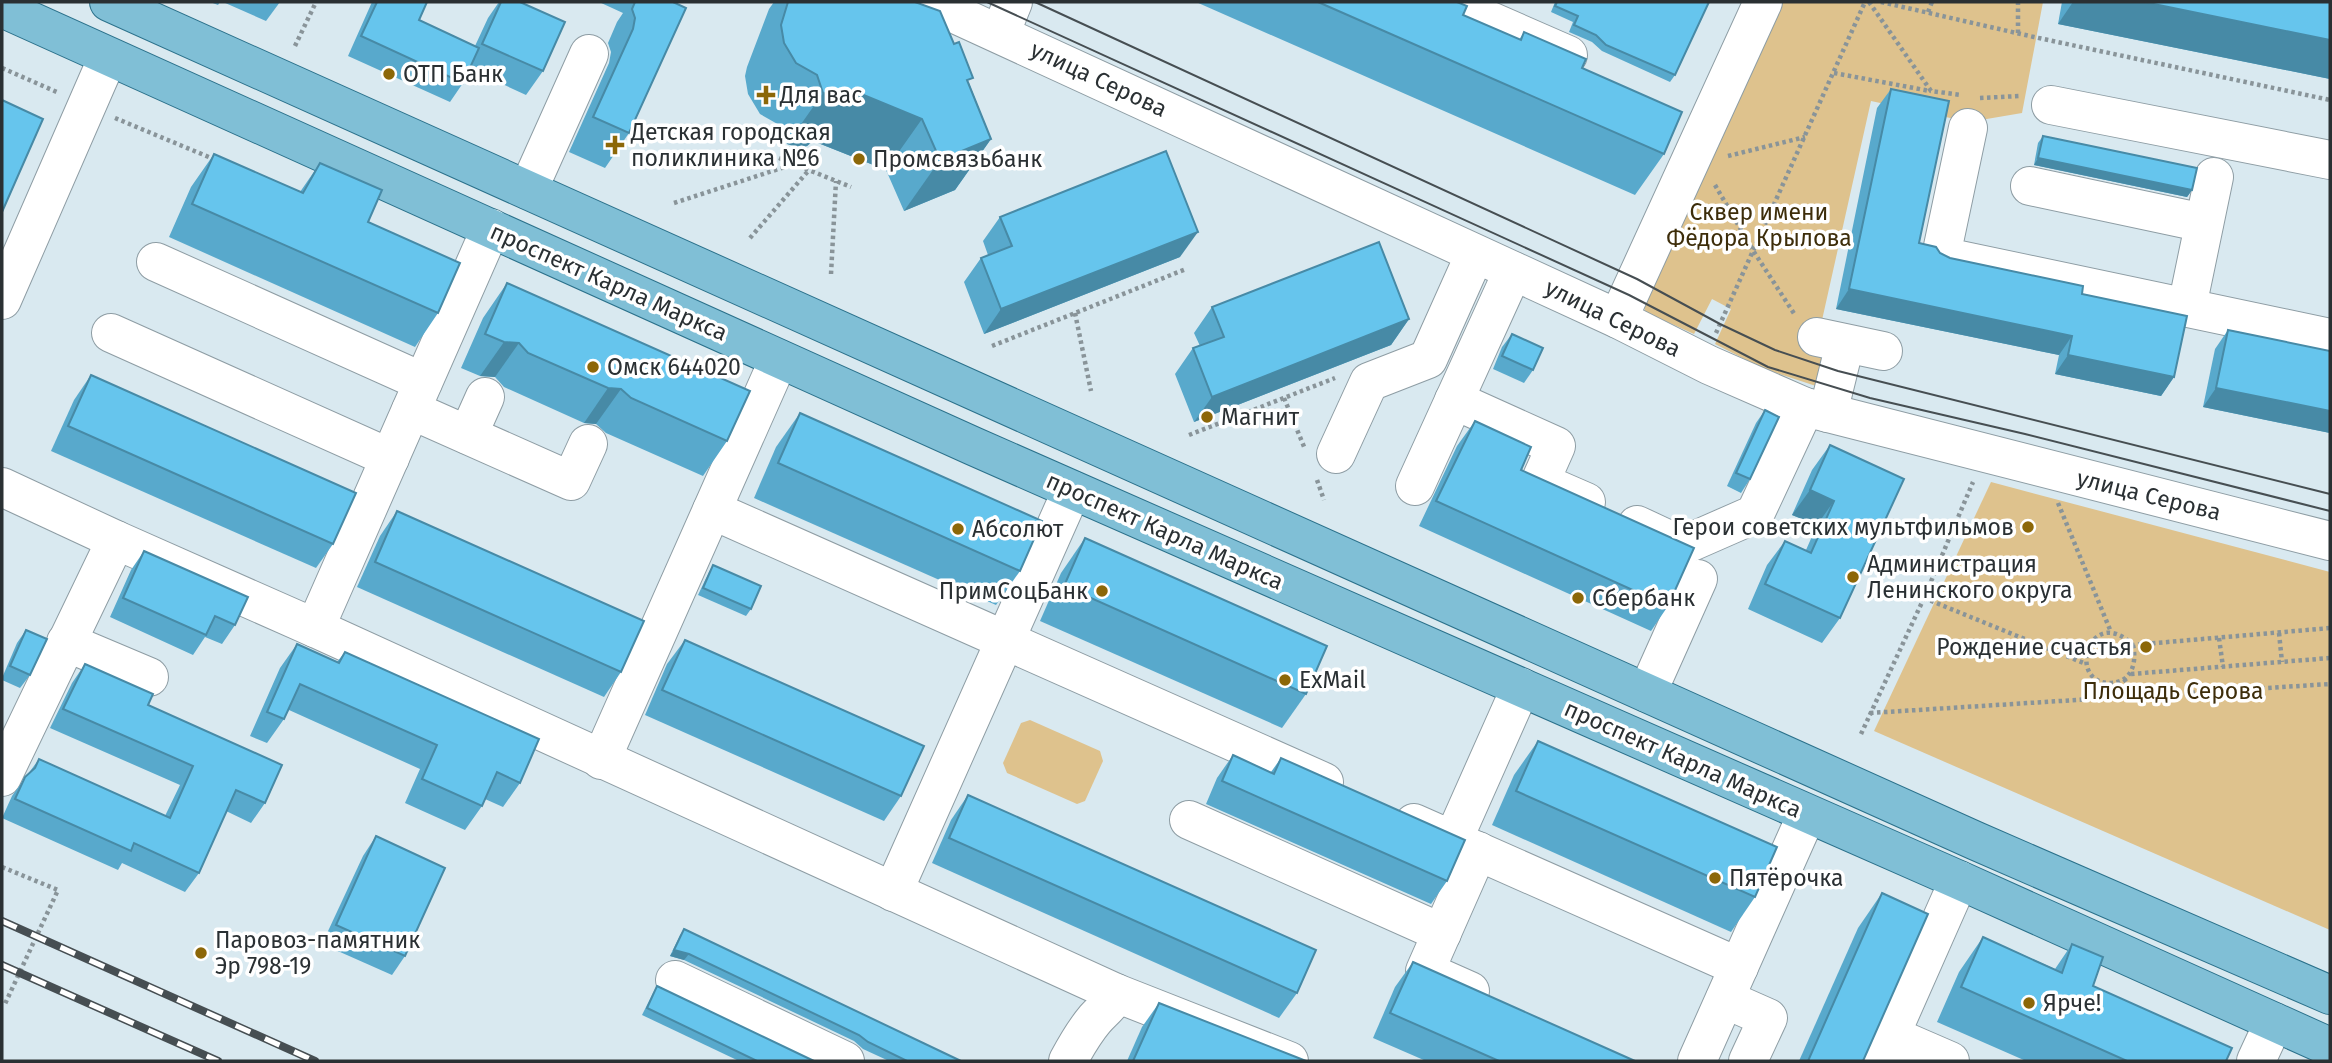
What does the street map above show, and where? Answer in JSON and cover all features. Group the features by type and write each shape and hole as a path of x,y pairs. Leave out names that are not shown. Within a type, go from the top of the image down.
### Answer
{"main road":[{"name":"проспект Карла Маркса","path":"109,2 1976,841 2330,995"},
{"name":"проспект Карла Маркса","path":"2,8 1072,490 1959,880 2330,1047"},
{"path":"492,229 520,186"},
{"path":"710,327 731,282"},
{"path":"1628,735 1647,693"}],"street":[{"name":"улица Серова","path":"929,2 1007,18 1475,254 1618,319 1701,361 1816,410 2330,541"},
{"path":"1447,2 1583,62"},
{"path":"1618,319 1763,2"},
{"path":"520,186 589,54"},
{"path":"2,300 108,57"},
{"path":"2051,105 2330,160"},
{"path":"1969,107 1941,256 2330,338"},
{"path":"2187,307 2214,177"},
{"path":"2030,186 2204,223"},
{"path":"315,628 357,498 390,458 492,229"},
{"path":"1336,454 1369,382 1428,359 1475,254"},
{"path":"156,262 417,396 468,436 571,481 588,444"},
{"path":"1415,486 1513,271"},
{"path":"111,333 390,458"},
{"path":"1440,333 1477,349"},
{"path":"1454,400 1556,446 1540,482 1682,545 1755,514 1816,410 1831,341 1883,351"},
{"path":"601,760 779,359"},
{"path":"468,436 485,397"},
{"path":"2,487 1116,993 1289,1061"},
{"path":"893,892 1072,490"},
{"path":"712,510 1465,845 1732,983 1768,1018 1748,1061"},
{"path":"2,777 116,540"},
{"path":"1647,693 1698,579"},
{"path":"66,642 149,677"},
{"path":"1501,1005 1425,971 1442,933 1465,845 1521,687"},
{"path":"1697,1061 1807,814"},
{"path":"1189,820 1442,933"},
{"path":"1950,1061 1885,1048 1959,880"},
{"path":"675,980 845,1061"},
{"path":"1068,1061 1079,1039 1111,1004 1116,993"},
{"path":"2256,1061 2274,1022"}],"path":[{"path":"295,46 316,2"},
{"path":"1701,361 1754,252 1867,2 1931,91"},
{"path":"1881,2 2330,100"},
{"path":"1928,12 1932,2"},
{"path":"2018,2 2018,33"},
{"path":"1834,73 1931,91 1969,107 2020,96 2051,105"},
{"path":"1727,156 1805,136"},
{"path":"779,158 851,187"},
{"path":"674,204 794,164"},
{"path":"750,238 809,170"},
{"path":"1708,174 1754,252 1809,336 1831,341"},
{"path":"831,274 835,181"},
{"path":"992,346 1186,270"},
{"path":"1074,313 1091,391"},
{"path":"1189,435 1347,373"},
{"path":"1861,734 1924,598 1986,453"},
{"path":"2052,470 2053,491 2111,632"},
{"path":"1924,598 2086,664"},
{"path":"2133,645 2330,628"},
{"path":"2131,674 2136,659 2133,645 2123,636 2111,632 2095,638 2086,651 2086,664 2091,676 2105,683 2119,682 2131,674 2330,658"},
{"path":"2279,633 2282,662"},
{"path":"2219,638 2223,667"},
{"path":"2124,679 2136,695"},
{"path":"1870,713 2330,684"},
{"path":"2,867 58,890 4,1006"}],"green space":[{"name":"Сквер имени Фёдора Крылова","path":"1770,2 2043,2 2022,113 1969,122 1871,101 1816,347 1832,350 1822,388 1764,369 1715,344 1731,309 1712,299 1694,334 1645,312 1643,294"},
{"name":"Площадь Серова","path":"1991,482 2330,572 2330,930 1874,731"},
{"path":"1030,720 1100,751 1103,761 1085,801 1077,804 1007,773 1003,763 1021,723"}],"building":[{"path":"377,2 427,2 419,20 479,48 463,83 361,36"},
{"path":"501,2 520,2 565,22 543,71 482,44"},
{"path":"635,2 673,2 686,8 629,133 593,117 633,29 635,18 632,9"},
{"path":"788,2 915,2 940,11 954,44 959,42 973,78 967,80 991,139 940,160 922,119 849,89 843,95 837,96 823,93 817,75 796,63 784,43 781,25"},
{"path":"1318,2 1457,2 1467,6 1463,15 1521,40 1524,32 1586,59 1582,68 1682,112 1664,154"},
{"path":"1557,2 1709,2 1675,75 1606,45 1596,35 1574,25 1578,16 1555,6"},
{"path":"2144,2 2330,2 2330,40"},
{"path":"1891,89 1949,101 1919,243 1936,247 1940,253 1950,258 2083,286 2082,294 2187,316 2174,377 2068,355 2072,336 1849,289"},
{"path":"2,100 43,119 2,212"},
{"path":"2043,136 2197,168 2192,190 2038,158"},
{"path":"1166,151 1198,232 1001,309 981,258 1012,246 1000,217"},
{"path":"214,154 303,193 320,163 382,190 368,222 460,263 438,313 192,204"},
{"path":"1379,242 1409,319 1212,397 1193,348 1224,337 1212,307"},
{"path":"507,283 750,391 727,441 631,398 621,389 608,388 528,353 519,343 504,342 485,334"},
{"path":"2228,330 2330,351 2330,411 2216,388"},
{"path":"1512,334 1543,348 1533,370 1502,356"},
{"path":"91,375 356,493 333,544 68,426"},
{"path":"1765,410 1779,417 1750,479 1736,473"},
{"path":"800,413 1042,521 1020,571 778,463"},
{"path":"1475,421 1531,447 1521,470 1694,548 1668,606 1436,501"},
{"path":"1830,445 1904,479 1840,618 1765,584 1785,541 1811,553 1834,501 1810,490"},
{"path":"397,511 644,621 621,672 375,562"},
{"path":"1085,538 1327,646 1306,694 1064,586"},
{"path":"144,551 248,597 235,625 215,616 206,635 123,598"},
{"path":"713,565 761,586 751,609 703,588"},
{"path":"26,630 47,639 30,675 10,666"},
{"path":"685,640 924,746 901,796 662,690"},
{"path":"297,644 339,663 345,652 539,739 520,783 497,772 482,806 422,779 437,745 300,684 284,719 267,712"},
{"path":"85,664 153,694 148,705 282,765 265,803 236,790 199,873 134,843 131,851 15,799 25,777 35,768 39,759 170,818 193,766 63,709"},
{"path":"1538,741 1777,847 1755,897 1516,791"},
{"path":"1233,755 1274,774 1281,758 1465,840 1447,881 1222,781"},
{"path":"968,795 1316,950 1297,993 949,838"},
{"path":"376,836 445,868 405,956 336,925"},
{"path":"1882,893 1928,914 1863,1061 1808,1061"},
{"path":"684,929 961,1061 907,1061 859,1035 689,954 674,950"},
{"path":"1983,937 2062,973 2072,944 2103,957 2093,986 2232,1048 2226,1061 2127,1061 1961,987"},
{"path":"1413,962 1635,1061 1499,1061 1390,1013"},
{"path":"657,986 814,1061 757,1061 647,1008"},
{"path":"1159,1003 1296,1057 1306,1061 1133,1061"}],"tram line":[{"path":"987,2 1629,295 1768,367 1870,398 2330,511"},
{"path":"1035,2 1637,279 1775,350 1838,371 2330,494"}],"railway":[{"path":"2,921 315,1061"},
{"path":"2,965 218,1061"}],"place":[{"name":"ОТП Банк","path":"389,74"},
{"name":"Для вас","path":"766,95"},
{"name":"Детская городская поликлиника №6","path":"615,145"},
{"name":"Промсвязьбанк","path":"859,159"},
{"name":"Омск 644020","path":"593,367"},
{"name":"Магнит","path":"1207,417"},
{"name":"Герои советских мультфильмов","path":"2028,527"},
{"name":"Абсолют","path":"958,529"},
{"name":"Администрация Ленинского округа","path":"1853,577"},
{"name":"ПримСоцБанк","path":"1102,591"},
{"name":"Сбербанк","path":"1578,598"},
{"name":"Рождение счастья","path":"2146,647"},
{"name":"ExMail","path":"1285,680"},
{"name":"Пятёрочка","path":"1715,878"},
{"name":"Паровоз-памятник Эр 798-19","path":"201,953"},
{"name":"Ярче!","path":"2029,1003"}]}
